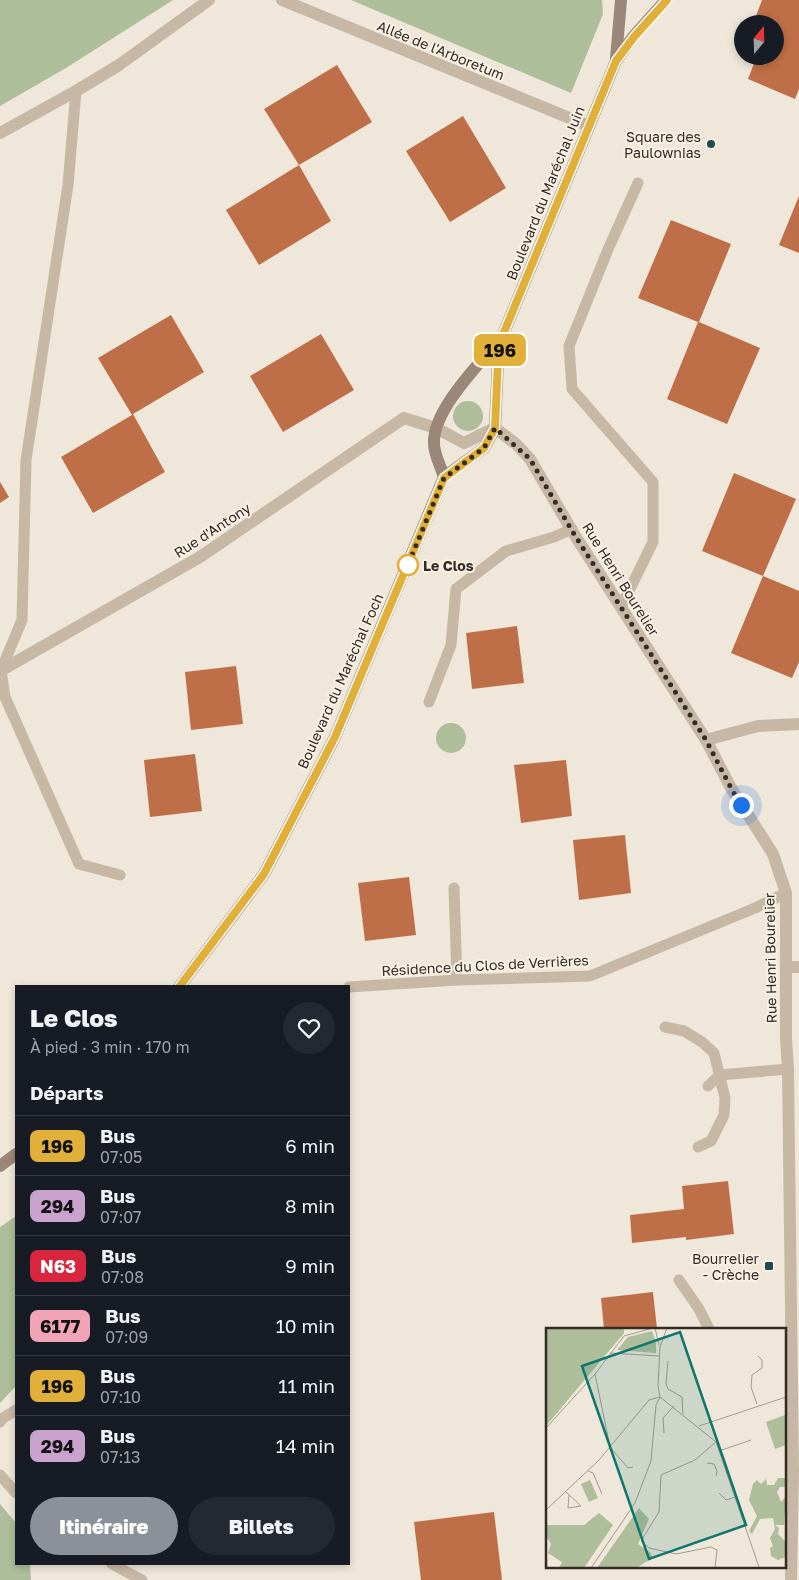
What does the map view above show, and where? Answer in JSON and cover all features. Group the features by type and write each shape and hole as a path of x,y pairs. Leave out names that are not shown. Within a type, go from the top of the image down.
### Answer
{"street":[{"path":"0,134 76,92 119,65 209,0"},
{"name":"Allée de l'Arboretum","path":"282,0 589,126"},
{"name":"Boulevard du Maréchal Juin","path":"616,61 621,0"},
{"name":"Boulevard du Maréchal Juin","path":"502,337 453,395 436,428 434,444 444,478 484,448 495,428 498,360 502,337 616,61 666,0"},
{"name":"Rue d'Antony","path":"0,671 200,557 404,418 436,428"},
{"path":"436,428 464,443 495,428"},
{"name":"Rue Henri Bourelier","path":"495,428 530,459 572,529 706,740 731,788 773,854 786,893 793,967 786,1038 788,1070 788,1345 793,1472 791,1580"},
{"name":"Boulevard du Maréchal Foch","path":"181,985 264,874 331,745 444,478"},
{"path":"706,740 758,726 799,724"},
{"path":"0,1166 15,1155"}],"lane":[{"path":"76,92 68,185 26,460 22,620 0,671 5,697 79,864 120,875"},
{"path":"621,607 653,542 652,482 572,389 569,346 609,247 638,183"},
{"path":"429,702 451,645 456,589 506,551 554,537 572,529"},
{"path":"454,888 457,980"},
{"name":"Résidence du Clos de Verrières","path":"350,987 457,980 590,976 755,908 786,893"},
{"path":"665,1027 684,1031 702,1042 714,1053 726,1098 724,1115 711,1141 698,1147"},
{"path":"708,1086 720,1075 788,1070"},
{"path":"679,1280 699,1309 708,1328"},
{"path":"0,1422 15,1411"},
{"path":"0,1475 15,1492"},
{"path":"114,1565 142,1580"}],"green space":[{"path":"0,0 173,0 66,68 0,106"},
{"path":"351,0 602,0 603,14 571,93"},
{"path":"468,401 479,405 483,416 479,427 468,431 457,427 453,416 457,405"},
{"path":"451,723 462,727 466,738 462,749 451,753 440,749 436,738 440,727"},
{"path":"15,1217 15,1387 0,1403 0,1227"},
{"path":"0,1504 15,1522 15,1565 30,1565 31,1580 0,1580"}],"building":[{"path":"762,0 799,0 799,89 795,99 748,79 753,65 784,65 784,15 756,15"},
{"path":"337,65 372,122 299,165 264,109"},
{"path":"463,116 506,188 450,222 406,151"},
{"path":"299,165 331,221 259,265 226,210"},
{"path":"799,196 799,253 779,245"},
{"path":"671,220 731,244 699,322 760,348 727,424 667,399 698,322 638,298"},
{"path":"171,315 204,372 133,414 165,472 93,513 61,457 132,415 98,358"},
{"path":"321,334 354,390 283,432 250,376"},
{"path":"734,473 796,499 763,576 702,551"},
{"path":"0,482 9,497 0,503"},
{"path":"763,576 799,591 799,662 792,678 731,653"},
{"path":"517,626 524,683 472,689 466,633"},
{"path":"236,666 243,724 191,730 185,672"},
{"path":"195,754 202,811 150,817 144,760"},
{"path":"566,760 572,816 521,823 514,765"},
{"path":"625,835 631,893 579,900 573,840"},
{"path":"409,877 416,935 365,941 358,883"},
{"path":"728,1181 734,1234 686,1240 686,1237 632,1243 630,1215 684,1209 682,1186"},
{"path":"653,1292 657,1328 604,1328 601,1298"},
{"path":"494,1512 502,1580 421,1580 414,1522"}],"bus line":[{"name":"196","path":"181,985 264,874 335,737 444,478 484,448 495,428 498,360 502,337 616,61 634,37 667,0"}],"place":[{"name":"Square des Paulownias","path":"711,144"},
{"name":"Le Clos","path":"408,565"},
{"name":"Bourrelier - Crèche","path":"769,1266"}],"route":[{"path":"408,565 405,572 444,478 484,448 495,428 516,444 530,459 574,534 706,740 741,805"}]}
